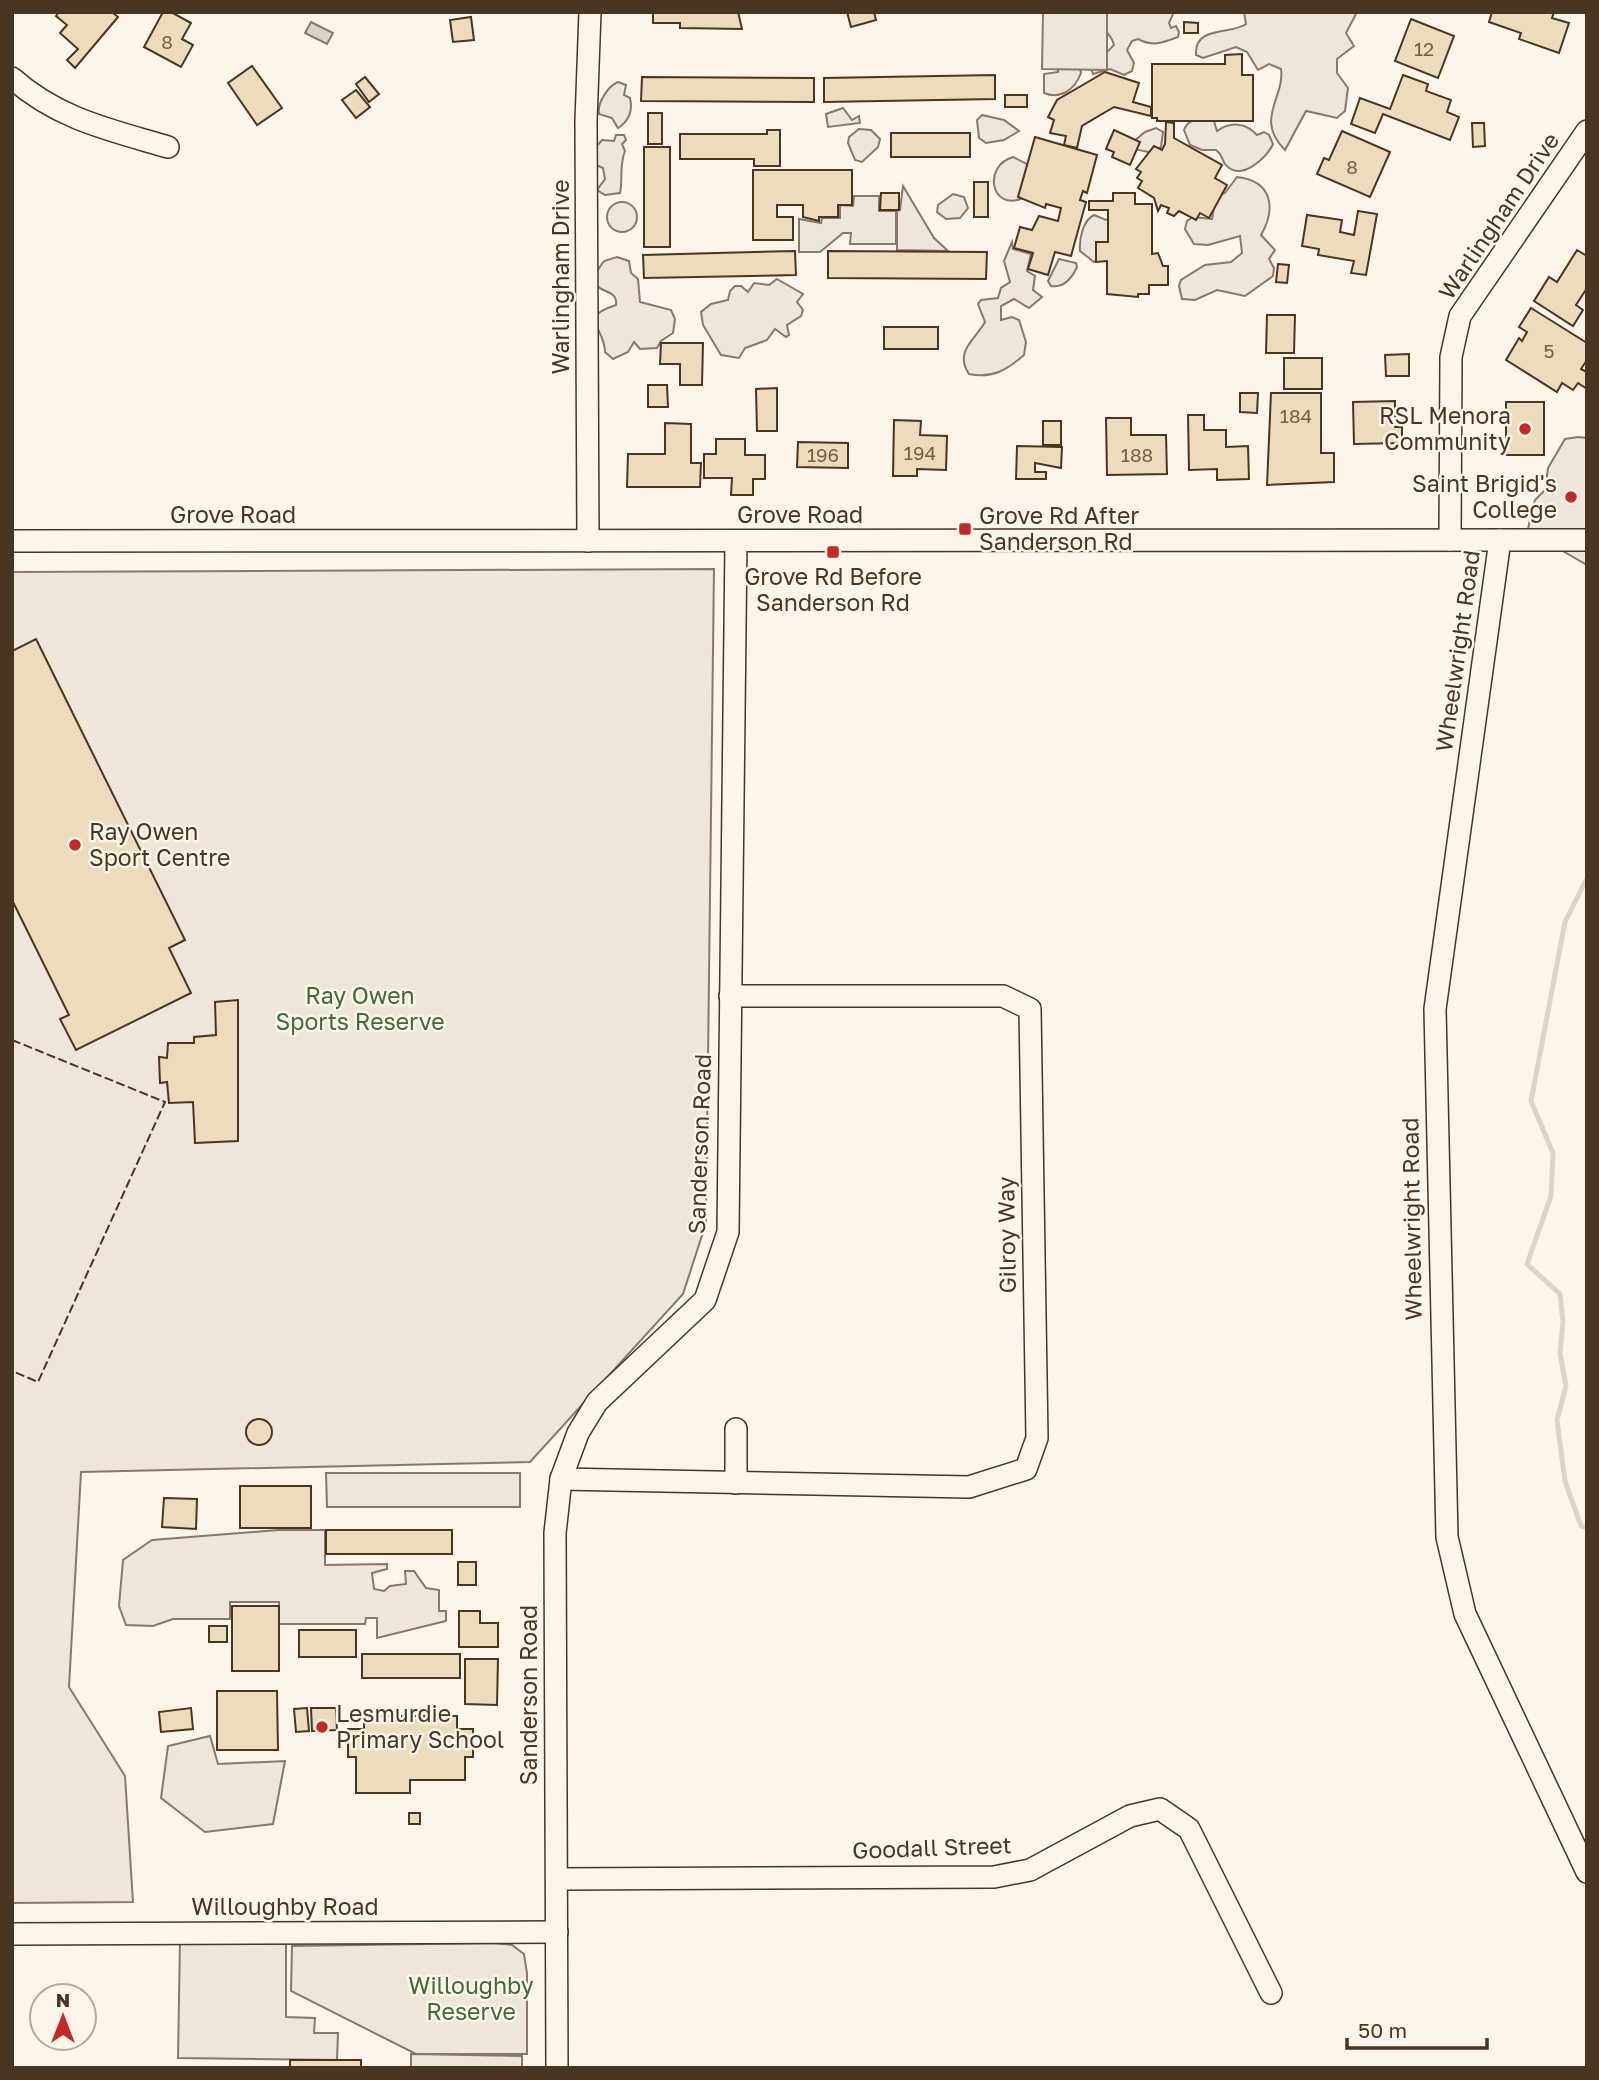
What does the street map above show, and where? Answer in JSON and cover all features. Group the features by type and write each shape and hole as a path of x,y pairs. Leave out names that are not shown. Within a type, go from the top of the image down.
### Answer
{"street":[{"name":"Warlingham Drive","path":"588,541 586,121 590,12"},
{"path":"12,78 41,101 70,117 168,147"},
{"name":"Warlingham Drive","path":"1450,540 1451,357 1461,316 1587,131"},
{"name":"Wheelwright Road","path":"1500,540 1435,1009 1447,1537 1465,1614 1587,1871"},
{"name":"Grove Road","path":"12,541 1587,540"},
{"name":"Sanderson Road","path":"557,2068 555,1533 561,1479 578,1433 597,1402 705,1300 728,1232 736,541"},
{"name":"Gilroy Way","path":"561,1479 969,1488 1026,1469 1037,1438 1030,1009 1003,996 730,996"},
{"path":"736,1429 736,1483"},
{"name":"Goodall Street","path":"557,1879 994,1877 1030,1870 1130,1816 1160,1809 1189,1829 1271,1993"},
{"name":"Willoughby Road","path":"12,1934 557,1932"}],"green space":[{"path":"1079,12 1174,12 1169,23 1171,28 1176,26 1178,37 1158,43 1138,39 1132,41 1127,50 1134,63 1132,71 1124,75 1110,69 1093,74 1091,68 1114,45 1105,30"},
{"path":"1244,12 1357,12 1346,33 1354,46 1337,59 1337,73 1348,88 1345,111 1337,118 1306,111 1285,150 1276,139 1271,118 1279,90 1281,69 1269,64 1258,70 1247,52 1236,47 1203,58 1196,55 1197,46 1207,35 1246,24"},
{"path":"1058,66 1080,67 1081,73 1067,92 1056,95 1044,93 1044,74 1058,72"},
{"path":"618,82 626,85 624,95 630,98 631,107 627,119 618,128 612,118 599,114 599,110 604,95"},
{"path":"843,108 852,120 859,116 860,123 828,127 826,114"},
{"path":"982,115 1004,120 1019,131 1004,140 986,143 979,138 977,120"},
{"path":"1213,118 1217,131 1233,125 1243,126 1257,135 1264,132 1269,135 1273,144 1265,156 1252,166 1238,171 1231,169 1216,150 1202,150 1190,145 1184,130 1192,121"},
{"path":"1156,128 1163,132 1161,147 1153,153 1134,149 1133,142 1145,132"},
{"path":"859,129 871,130 880,139 878,147 862,162 855,160 848,143 849,137"},
{"path":"616,135 624,135 626,140 622,144 625,151 620,193 605,195 597,190 605,179 603,168 596,165 594,149 602,140 614,141"},
{"path":"1013,157 1031,166 1023,198 1012,201 998,194 994,178 1003,162"},
{"path":"1237,177 1258,184 1268,198 1269,216 1261,235 1275,250 1269,259 1274,268 1273,276 1245,296 1217,290 1195,300 1182,299 1179,286 1181,280 1205,265 1231,262 1242,253 1240,236 1208,245 1194,244 1185,229 1187,221 1193,217 1212,219 1216,196 1225,193"},
{"path":"903,186 934,238 948,251 897,250 897,211 900,210"},
{"path":"953,194 964,197 968,208 960,218 946,219 937,212 938,205"},
{"path":"622,202 633,206 637,217 633,228 622,232 611,228 607,217 611,206"},
{"path":"1094,215 1106,220 1114,217 1110,242 1094,262 1080,251 1080,246 1084,225"},
{"path":"1012,242 1013,249 1031,254 1027,271 1035,276 1033,290 1042,297 1029,308 1014,299 1001,306 1001,320 1012,317 1019,320 1026,342 1024,355 999,372 969,374 965,366 965,352 985,322 978,304 981,300 998,298 1001,288 1010,282 1004,261"},
{"path":"617,257 629,261 631,273 638,279 640,302 671,310 675,319 673,333 661,341 657,348 640,349 634,342 628,352 613,359 605,352 595,319 597,314 616,305 616,300 596,285 595,274 604,261"},
{"path":"1059,259 1076,263 1077,267 1067,281 1051,286 1048,281"},
{"path":"777,279 803,294 797,302 803,310 801,316 787,325 789,335 786,337 775,329 767,340 745,348 739,358 721,355 703,325 701,312 711,304 728,300 730,291 735,286 741,286 748,292 754,283 769,285"},
{"path":"1587,438 1587,565 1554,546 1533,541 1528,529 1535,500 1545,490 1548,468 1565,439"},
{"name":"Ray Owen Sports Reserve","path":"714,569 706,1223 683,1294 530,1462 81,1472 69,1687 125,1776 133,1902 12,1903 12,572"},
{"path":"278,1530 325,1530 325,1565 387,1564 387,1569 372,1573 374,1589 384,1591 390,1586 406,1584 405,1571 414,1571 426,1588 439,1590 439,1611 446,1611 446,1621 377,1638 377,1618 366,1618 365,1624 279,1624 279,1602 230,1602 230,1619 173,1619 153,1626 126,1625 119,1606 123,1560 152,1540"},
{"path":"210,1736 218,1764 285,1761 273,1824 205,1832 161,1798 168,1746"},
{"name":"Willoughby Reserve","path":"512,1945 524,1954 527,1973 527,2054 416,2054 291,1991 292,1946"}],"shaded area":[{"path":"1043,12 1107,12 1107,70 1042,69"},
{"path":"311,22 333,33 327,44 305,33"},
{"path":"854,196 879,196 879,211 896,211 896,244 850,244 851,233 843,233 820,252 799,252 799,219 821,223 822,218 840,218 840,205 853,206"},
{"path":"326,1473 520,1473 520,1507 327,1507"},
{"path":"180,1941 286,1942 286,2017 315,2018 314,2033 338,2033 337,2060 178,2058"},
{"path":"411,2054 522,2056 522,2068 411,2068"}],"building":[{"path":"59,12 112,12 118,17 75,68 67,60 78,49 60,33 67,25 56,16"},
{"path":"163,12 171,12 191,23 182,39 193,45 181,67 144,47"},
{"path":"653,12 738,12 742,29 680,28 680,23 653,23"},
{"path":"847,12 874,12 876,20 851,27"},
{"path":"1492,12 1554,12 1552,18 1569,23 1559,53 1519,39 1521,33 1489,22"},
{"path":"471,17 474,40 453,42 450,20"},
{"path":"1411,19 1454,36 1438,78 1395,61"},
{"path":"1184,22 1198,23 1198,33 1184,33"},
{"path":"1242,54 1242,75 1253,75 1253,121 1157,121 1157,118 1152,118 1152,64 1225,64 1225,55"},
{"path":"252,66 282,108 257,125 228,83"},
{"path":"1105,72 1139,83 1133,102 1151,107 1151,116 1114,107 1082,126 1077,148 1064,145 1066,136 1050,133 1054,120 1048,117 1057,100"},
{"path":"995,75 995,99 824,102 824,78"},
{"path":"1403,75 1428,84 1426,91 1451,100 1447,112 1459,117 1450,140 1383,114 1375,133 1351,124 1360,98 1390,109"},
{"path":"365,77 379,94 369,102 356,84"},
{"path":"642,77 814,78 814,102 641,101"},
{"path":"356,90 370,107 356,118 342,100"},
{"path":"1005,95 1027,95 1027,107 1005,107"},
{"path":"648,113 662,113 662,144 648,144"},
{"path":"1166,122 1174,123 1174,138 1222,165 1215,178 1227,185 1209,218 1200,213 1196,220 1179,211 1174,216 1167,213 1169,208 1161,205 1158,211 1154,198 1138,188 1142,181 1137,178 1141,172 1136,169 1154,146 1162,150 1165,144"},
{"path":"1472,123 1484,123 1485,146 1473,147"},
{"path":"767,130 780,130 780,166 754,166 754,159 680,159 680,134 767,134"},
{"path":"1114,130 1140,142 1130,165 1112,157 1114,152 1106,149"},
{"path":"1342,131 1390,152 1370,197 1317,174 1324,158 1329,160"},
{"path":"891,133 970,133 970,157 891,157"},
{"path":"1035,137 1097,155 1087,193 1083,191 1080,200 1086,202 1071,256 1055,252 1048,275 1028,269 1033,253 1014,248 1020,227 1032,230 1039,216 1058,221 1061,208 1046,204 1045,208 1018,197"},
{"path":"644,147 670,147 670,247 644,247"},
{"path":"753,170 852,170 852,205 838,205 838,217 819,217 819,221 803,217 803,205 777,205 777,217 793,217 793,240 753,240"},
{"path":"974,182 988,182 988,217 974,217"},
{"path":"881,193 899,193 899,210 880,210"},
{"path":"1113,193 1135,193 1135,204 1152,204 1152,254 1158,253 1163,266 1168,266 1168,285 1149,285 1149,294 1138,294 1138,297 1107,294 1107,261 1096,262 1096,242 1108,242 1108,210 1089,210 1089,201 1113,201"},
{"path":"1358,211 1377,214 1366,275 1351,273 1354,261 1318,255 1319,249 1302,246 1307,215 1342,220 1340,232 1354,235"},
{"path":"1577,250 1587,256 1587,288 1576,305 1583,310 1573,326 1534,301 1549,277 1557,282"},
{"path":"795,251 796,275 644,278 643,255"},
{"path":"828,251 987,252 986,279 828,278"},
{"path":"1278,264 1289,265 1287,283 1276,282"},
{"path":"1531,308 1587,343 1587,360 1581,369 1587,372 1587,389 1578,383 1573,390 1562,383 1557,392 1506,360 1519,338 1522,341 1527,332 1519,327"},
{"path":"1267,315 1295,315 1294,353 1266,353"},
{"path":"884,327 938,327 938,349 884,349"},
{"path":"661,343 703,343 702,385 680,385 680,364 660,364"},
{"path":"1409,354 1409,376 1386,376 1385,355"},
{"path":"1284,358 1322,358 1322,389 1284,389"},
{"path":"648,385 667,385 668,407 648,407"},
{"path":"777,388 777,431 757,431 756,389"},
{"path":"1240,393 1258,393 1257,413 1240,412"},
{"path":"1271,393 1321,393 1321,453 1334,453 1334,482 1267,485"},
{"path":"1395,401 1395,427 1402,427 1402,443 1354,444 1353,402"},
{"name":"RSL Menora Community","path":"1506,402 1544,402 1544,455 1506,455"},
{"path":"1188,415 1204,415 1204,430 1226,430 1226,447 1248,446 1249,479 1217,480 1217,469 1189,470"},
{"path":"1106,418 1131,418 1131,435 1166,435 1167,474 1107,475"},
{"path":"894,420 921,421 920,435 947,436 946,470 917,469 917,476 893,476"},
{"path":"1043,421 1061,421 1061,445 1043,445"},
{"path":"665,423 691,424 691,463 701,463 700,487 627,487 628,454 665,454"},
{"path":"716,439 745,439 745,455 765,455 765,479 753,479 753,495 731,495 732,478 704,478 704,454 716,454"},
{"path":"798,442 848,443 848,468 797,467"},
{"path":"1017,446 1062,447 1061,468 1035,463 1035,472 1046,472 1046,479 1016,479"},
{"name":"Ray Owen Sport Centre","path":"36,639 185,940 169,948 191,993 76,1050 60,1019 69,1015 12,900 12,651"},
{"path":"238,1000 238,1141 195,1143 193,1102 169,1103 167,1082 160,1083 159,1057 167,1058 168,1043 194,1043 194,1037 216,1035 215,1002"},
{"path":"259,1419 268,1423 272,1432 268,1441 259,1445 250,1441 246,1432 250,1423"},
{"path":"240,1486 311,1486 311,1528 240,1528"},
{"path":"164,1498 197,1499 196,1529 162,1527"},
{"path":"326,1530 452,1530 452,1554 326,1554"},
{"path":"458,1562 476,1562 476,1585 458,1585"},
{"path":"232,1606 279,1606 279,1671 232,1671"},
{"path":"459,1611 480,1611 480,1623 498,1623 498,1647 459,1647"},
{"path":"209,1626 227,1626 227,1642 209,1642"},
{"path":"299,1630 356,1630 356,1657 299,1657"},
{"path":"362,1654 460,1654 460,1678 362,1678"},
{"path":"465,1659 498,1659 497,1705 465,1704"},
{"path":"217,1691 277,1691 278,1750 217,1750"},
{"path":"191,1708 193,1729 161,1732 159,1712"},
{"path":"307,1708 309,1731 296,1732 294,1709"},
{"path":"311,1708 336,1708 337,1730 312,1731"},
{"path":"364,1716 457,1716 457,1729 473,1729 473,1757 465,1757 465,1780 410,1780 410,1793 356,1793 356,1757 348,1757 348,1729 364,1729"},
{"path":"409,1813 420,1813 420,1824 409,1824"},
{"path":"290,2060 361,2060 361,2067 380,2068 290,2068"}],"waterway":[{"path":"1587,878 1565,922 1531,1101 1553,1153 1551,1196 1527,1264 1560,1294 1563,1322 1560,1353 1566,1386 1557,1420 1565,1481 1581,1526 1587,1528"}],"fence":[{"path":"12,1040 165,1102 38,1382 12,1371"}],"place":[{"name":"RSL Menora Community","path":"1525,429"},
{"name":"Saint Brigid's College","path":"1571,497"},
{"name":"Grove Rd After Sanderson Rd","path":"965,529"},
{"name":"Grove Rd Before Sanderson Rd","path":"833,552"},
{"name":"Ray Owen Sport Centre","path":"75,845"},
{"name":"Lesmurdie Primary School","path":"322,1727"}]}
